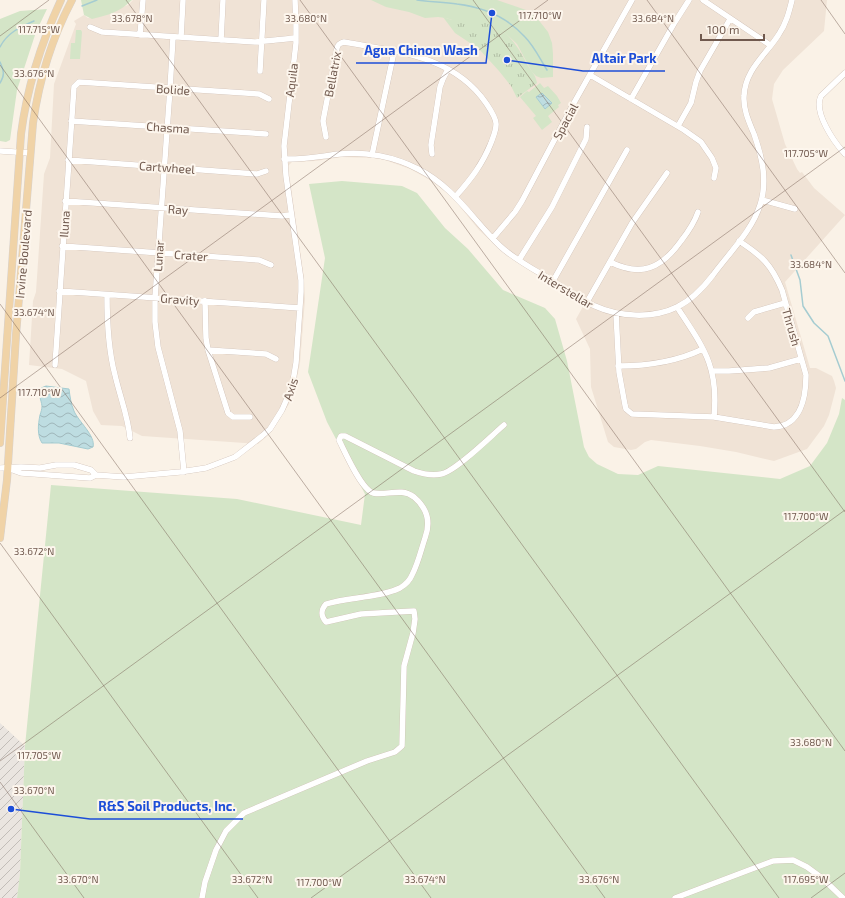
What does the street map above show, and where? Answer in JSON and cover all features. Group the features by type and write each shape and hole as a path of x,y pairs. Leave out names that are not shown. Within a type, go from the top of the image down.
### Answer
{"main road":[{"name":"Irvine Boulevard","path":"0,443 19,152 23,117 32,78 47,33 61,0"},
{"name":"Irvine Boulevard","path":"0,538 4,513 4,468 35,109 44,71 56,37 72,0"}],"street":[{"path":"140,35 144,0"},
{"path":"181,37 183,0"},
{"path":"221,40 223,0"},
{"path":"260,71 264,0"},
{"name":"Aquila","path":"284,159 284,146 296,38 294,0"},
{"name":"Spacial","path":"493,238 515,212 522,201 575,101 632,0"},
{"path":"631,99 689,0"},
{"path":"703,0 770,45"},
{"name":"Interstellar","path":"284,159 309,158 350,153 390,158 416,168 436,180 456,196 493,238 511,255 587,302 616,313 637,315 652,314 677,307 690,299 701,289 751,224 762,200 764,175 763,163 748,119 744,96 745,86 753,67 785,24 792,0"},
{"path":"678,126 691,103 700,71 730,19"},
{"path":"90,27 102,32 254,42 296,38"},
{"name":"Lunar","path":"173,37 168,127 155,298 155,322 158,347 180,431 184,472"},
{"name":"Bellatrix","path":"326,138 324,121 338,45 344,42 436,62 461,76 483,99 491,110 497,124 482,163 475,174 456,196"},
{"path":"372,155 394,52"},
{"path":"432,154 431,145 440,87 442,79 448,69"},
{"path":"845,73 821,96 819,100 819,106 829,133 845,154"},
{"path":"590,75 678,126 701,142 712,158 716,168 714,178"},
{"name":"Bolide","path":"76,84 79,82 259,94 269,99"},
{"name":"Iluna","path":"56,365 65,201 74,87 76,84"},
{"name":"Chasma","path":"71,121 266,134"},
{"path":"520,260 552,207 586,139 588,127"},
{"path":"553,281 627,150"},
{"path":"0,151 30,153"},
{"name":"Axis","path":"4,468 21,473 66,476 73,478 90,478 96,475 124,477 184,472 211,467 235,457 262,436 276,420 288,399 294,377 300,308 301,280 284,159"},
{"name":"Cartwheel","path":"68,160 257,174 266,171"},
{"path":"587,302 632,223 667,173"},
{"path":"762,200 795,209"},
{"name":"Ray","path":"65,201 282,216 291,215"},
{"path":"610,262 629,269 652,267 662,263 695,223 698,212"},
{"name":"Thrush","path":"714,417 774,427 783,427 793,421 804,400 806,388 806,375 777,278 769,265 759,254 739,241"},
{"name":"Crater","path":"62,246 259,260 271,265"},
{"name":"Gravity","path":"59,291 300,308"},
{"path":"107,294 111,359 128,421 130,438"},
{"path":"205,301 206,338 208,350 228,413 233,417 250,417"},
{"path":"748,318 754,312 785,303"},
{"path":"616,313 618,366 626,409 632,414 638,415 714,417 715,394 712,371 703,349 677,307"},
{"path":"618,366 638,366 669,362 703,349"},
{"path":"208,350 266,354 276,359"},
{"path":"712,371 769,368 801,359"},
{"path":"202,898 216,850 226,831 244,813 367,760 395,752 402,746 404,666 413,633 415,619 414,612 361,614 326,622 321,614 323,607 326,604 389,592 400,588 405,584 412,575 427,531 428,523 426,512 413,496 406,493 374,493 363,487 339,440 341,436 345,436 414,471 426,475 442,474 453,468 504,424"},
{"name":"Axis","path":"4,468 40,468 56,465 67,465 81,467 92,471 96,475"},
{"path":"66,476 67,465"},
{"path":"675,898 774,861 793,860 807,867 822,878 842,898"}],"shaded area":[{"path":"133,0 827,0 824,31 783,70 774,84 772,99 785,144 797,169 800,173 802,172 814,188 845,215 785,282 810,368 816,368 832,376 836,388 829,415 824,426 807,449 774,461 736,452 651,440 645,442 636,449 631,450 614,447 608,442 591,387 590,349 576,319 585,303 505,254 479,230 452,197 432,181 410,169 385,160 374,158 342,157 315,161 292,162 288,166 304,278 305,299 300,363 294,393 289,404 275,426 265,438 258,444 142,436 122,426 101,425 93,411 86,381 62,369 29,365 33,301 36,292 44,174 50,158 54,84 76,24 74,21 84,15 88,18 128,5"},
{"path":"0,723 25,746 20,873 17,898 0,898"}],"green space":[{"path":"81,0 132,0 118,10 92,19 84,15"},
{"path":"371,0 497,0 526,10 537,18 548,32 552,43 553,77 541,78 536,76 532,72 517,44 502,30 446,18 425,18 409,12 386,7"},
{"path":"47,9 36,32 17,90 10,140 6,142 0,141 0,19 20,11"},
{"path":"461,16 477,18 500,28 511,38 520,51 537,83 517,98 511,86 479,49 455,33 443,17 452,20"},
{"path":"76,30 81,30 82,32 80,59 70,59 71,43 75,43"},
{"path":"540,83 544,88 548,86 561,103 558,105 559,107 548,116 552,122 542,130 533,118 536,116 520,97"},
{"path":"342,181 402,186 417,193 445,228 468,249 503,290 545,308 555,319 567,361 584,447 589,457 597,464 618,474 638,475 658,466 780,479 810,466 827,443 839,414 842,398 845,400 845,898 17,898 20,873 25,746 51,485 237,499 361,525 365,494 327,422 308,372 325,258 309,184"}],"water":[{"path":"542,93 552,103 545,109 536,97"},
{"path":"46,386 69,389 74,411 92,438 93,447 88,449 59,443 42,443 38,430 42,409 40,393 41,388"}],"waterway":[{"path":"82,6 97,0"},
{"path":"417,0 466,5 494,14 518,30 534,48 547,70"},
{"path":"0,47 10,34 34,21"},
{"path":"0,62 3,73 3,78 0,83"},
{"path":"791,255 800,280 803,306 814,323 828,336 845,381"}],"place":[{"name":"Agua Chinon Wash","path":"492,13"},
{"name":"Altair Park","path":"507,60"},
{"name":"R&S Soil Products, Inc.","path":"11,809"}]}
